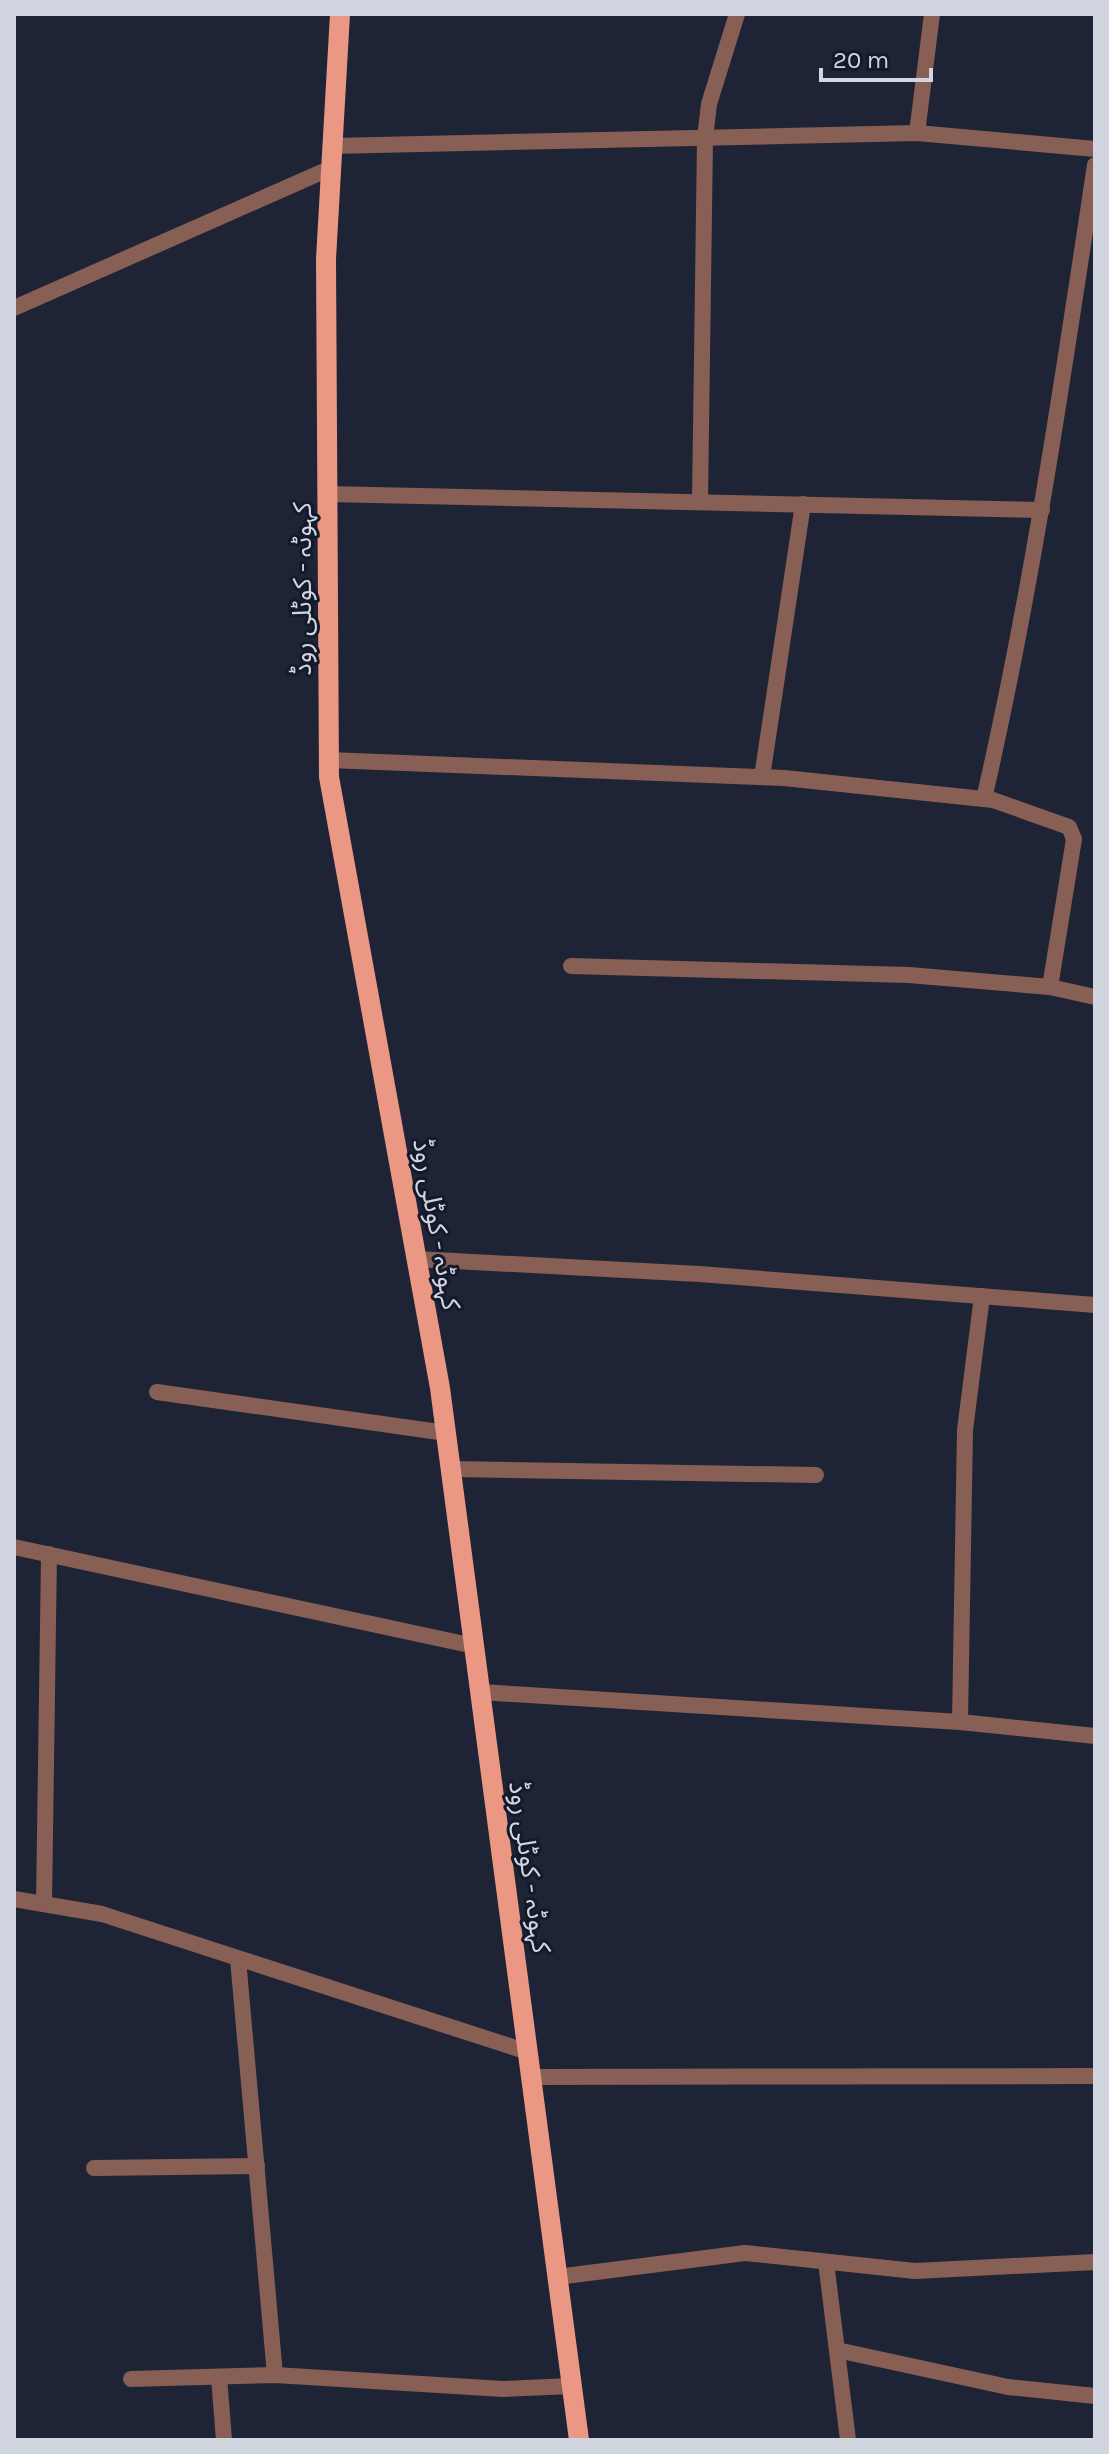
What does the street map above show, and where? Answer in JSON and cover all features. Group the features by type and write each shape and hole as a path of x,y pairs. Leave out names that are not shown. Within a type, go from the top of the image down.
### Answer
{"main road":[{"name":"کہوٹہ - کوٹلی روڈ","path":"340,14 326,259 329,777 446,1433 579,2440"}],"street":[{"path":"700,502 705,138 709,104 737,14"},
{"path":"917,133 932,14"},
{"path":"332,146 917,133 1095,149"},
{"path":"984,799 1009,690 1042,510 1095,165"},
{"path":"14,308 331,168"},
{"path":"327,494 1042,510"},
{"path":"762,777 803,504"},
{"path":"329,760 762,777 984,799 1069,827 1074,839 1050,987"},
{"path":"571,966 909,975 1050,987 1095,997"},
{"path":"417,1259 699,1274 1095,1305"},
{"path":"960,1722 965,1430 982,1296"},
{"path":"157,1392 446,1433"},
{"path":"451,1469 816,1475"},
{"path":"14,1547 474,1646"},
{"path":"44,1904 49,1554"},
{"path":"480,1692 960,1722 1095,1736"},
{"path":"14,1899 102,1914 528,2052"},
{"path":"238,1959 275,2375"},
{"path":"532,2077 1095,2076"},
{"path":"94,2168 257,2166"},
{"path":"557,2277 745,2253 915,2271 1095,2262"},
{"path":"826,2262 848,2440"},
{"path":"837,2350 1008,2387 1095,2396"},
{"path":"131,2379 275,2375 503,2389 572,2386"},
{"path":"219,2377 224,2440"}]}
